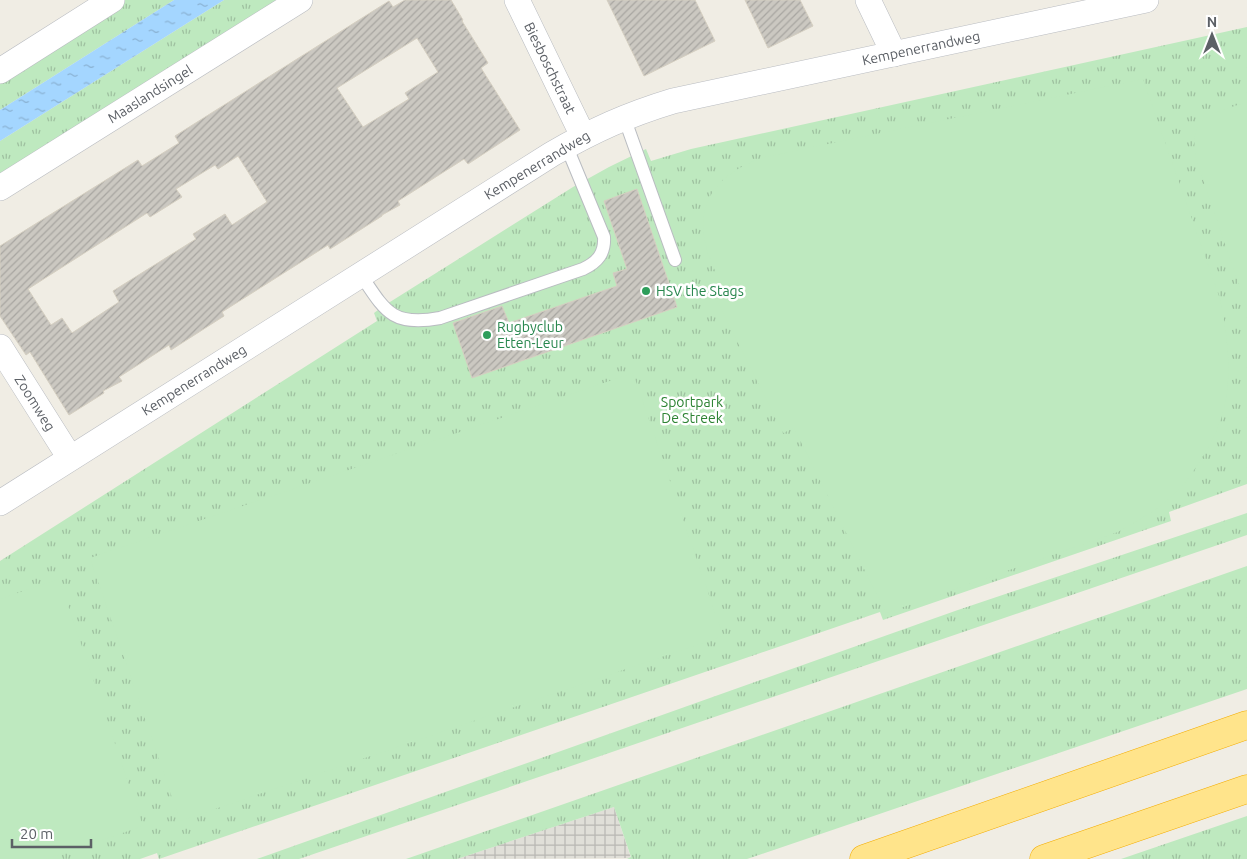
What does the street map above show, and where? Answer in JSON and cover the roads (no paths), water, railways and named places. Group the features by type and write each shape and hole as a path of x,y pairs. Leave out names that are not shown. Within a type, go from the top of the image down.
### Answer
{"highway":[{"path":"864,859 1247,725"},
{"path":"1044,859 1247,789"}],"street":[{"path":"0,70 112,0"},
{"name":"Maaslandsingel","path":"0,188 300,0"},
{"name":"Biesboschstraat","path":"517,0 575,141"},
{"path":"868,0 894,54"},
{"name":"Kempenerrandweg","path":"0,503 575,141 624,117 673,101 1134,1"},
{"name":"Zoomweg","path":"0,347 70,458"}],"lane":[{"path":"624,117 675,260"},
{"path":"361,275 382,307 393,316 423,322 440,318 594,263 604,248 604,237 575,141"}],"water":[{"path":"174,0 224,0 0,141 0,110"}],"place":[{"name":"HSV the Stags","path":"646,291"},
{"name":"Rugbyclub Etten-Leur","path":"487,335"}],"park label":[{"name":"Sportpark De Streek","path":"692,410"}]}
